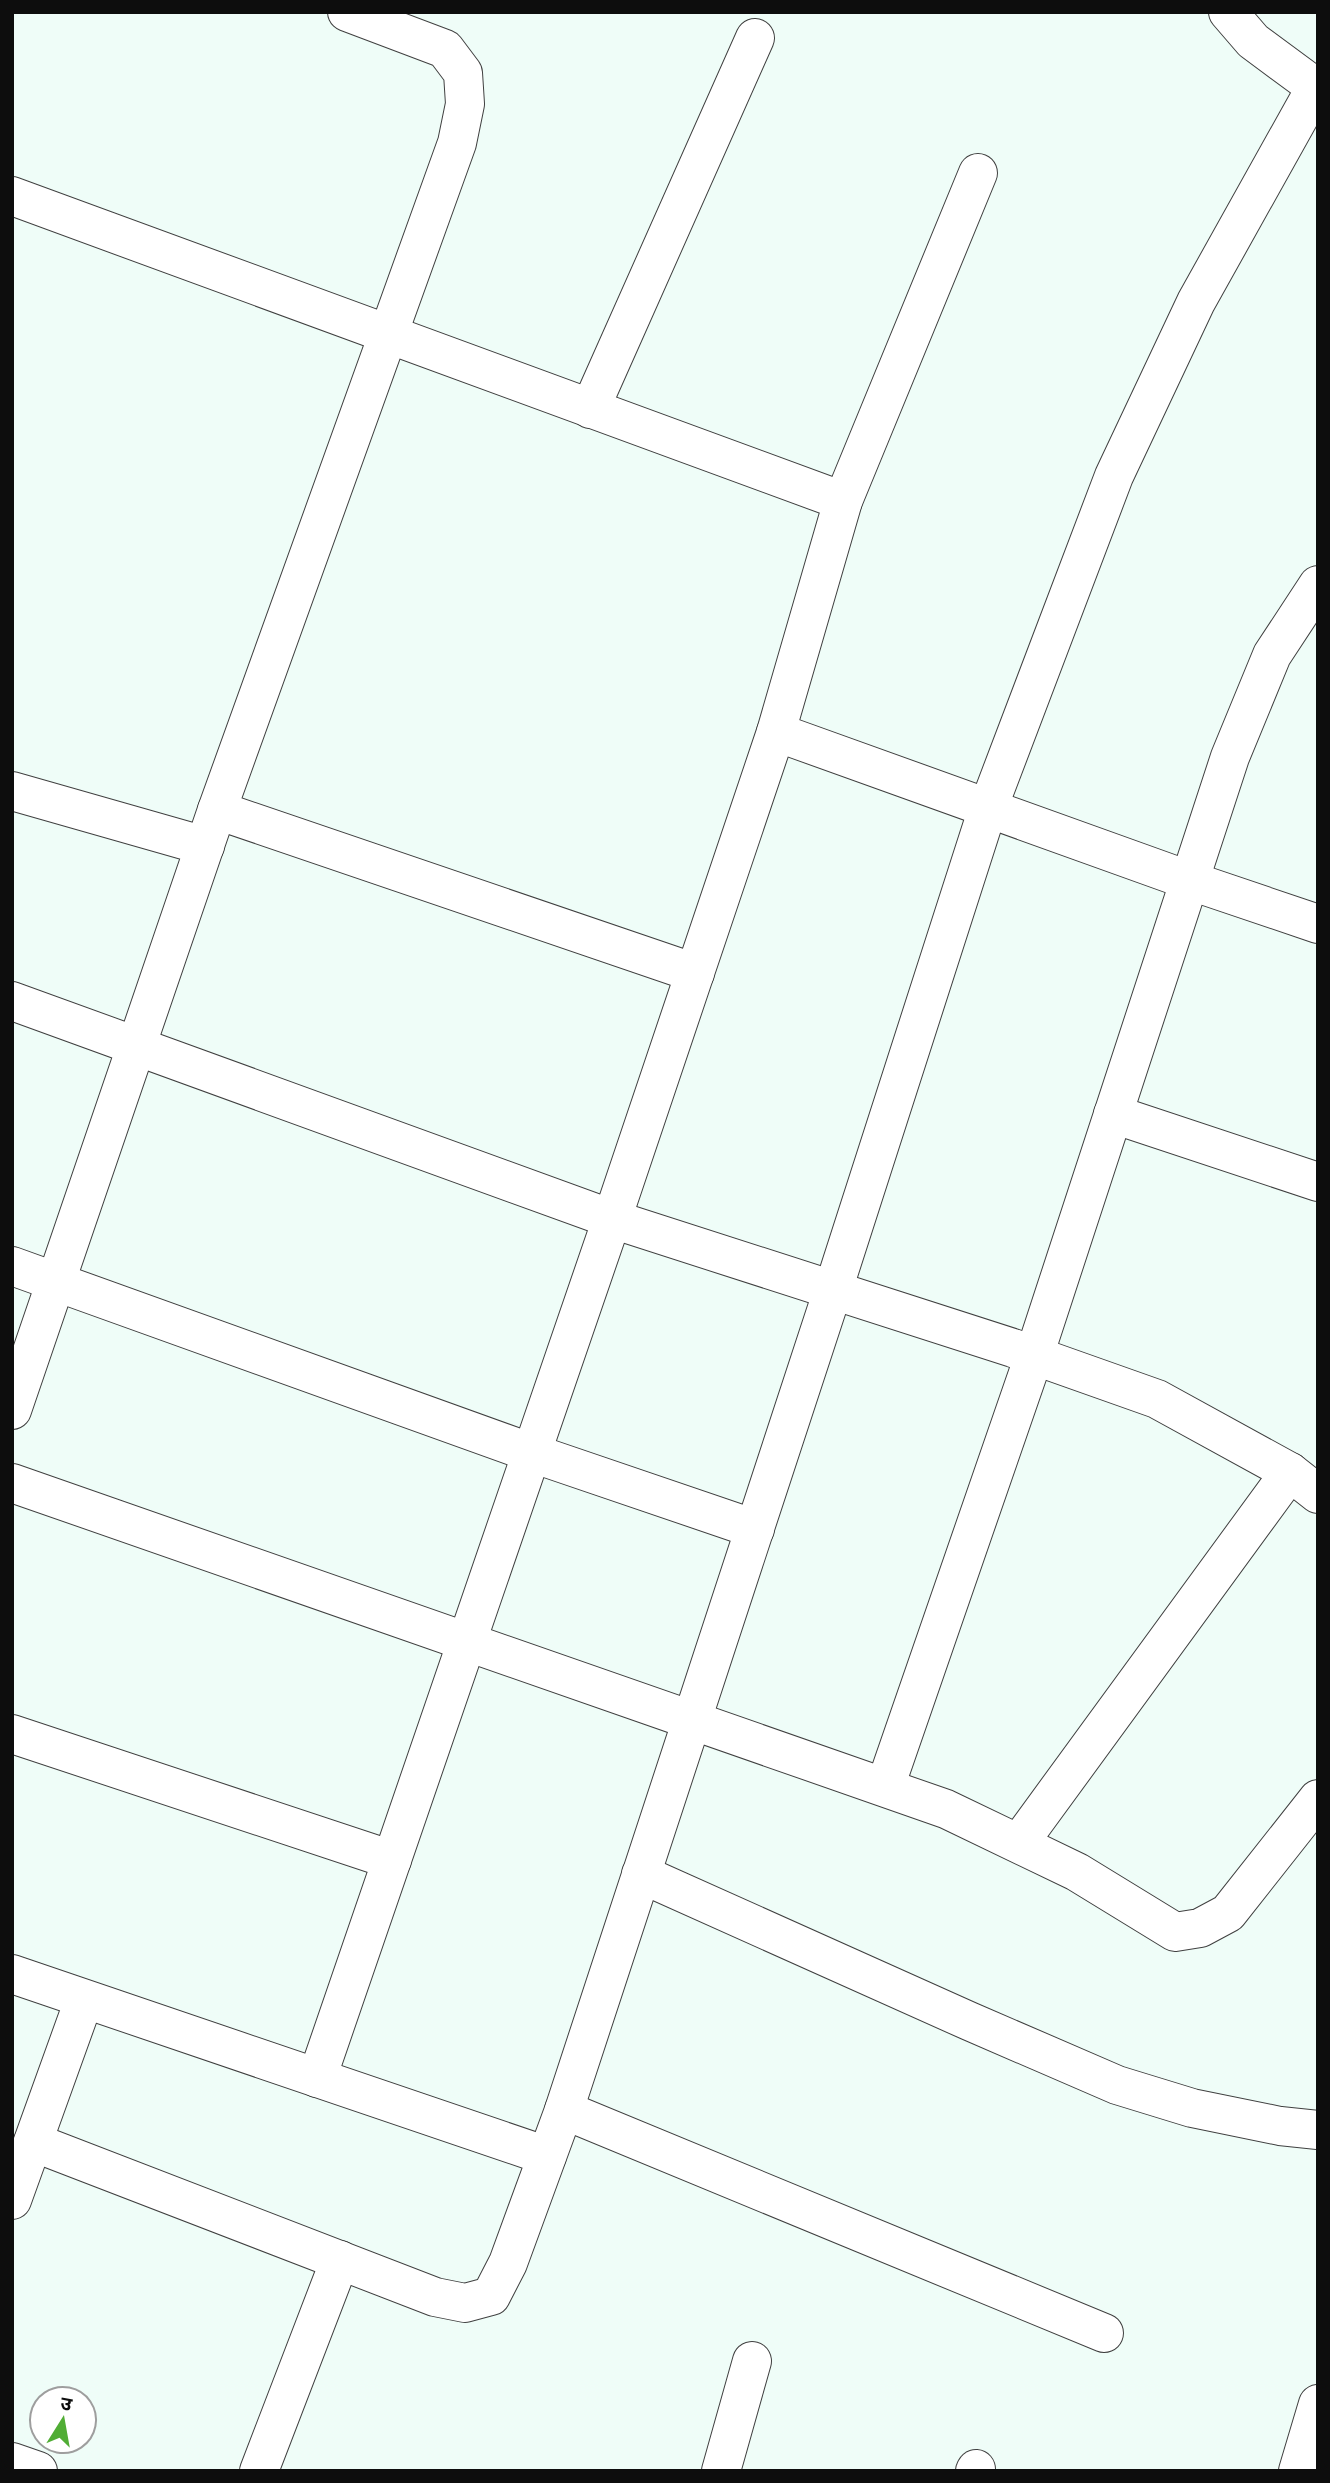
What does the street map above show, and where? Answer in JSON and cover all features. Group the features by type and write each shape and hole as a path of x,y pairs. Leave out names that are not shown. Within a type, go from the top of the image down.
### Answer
{"street":[{"path":"12,1410 58,1282 217,810 457,143 465,104 463,73 445,49 347,12"},
{"path":"33,2142 435,2297 465,2303 491,2297 508,2263 564,2110 988,808 1114,476 1196,302 1317,88 1253,41 1228,12"},
{"path":"590,409 755,38"},
{"path":"317,2078 776,732 843,501 978,173"},
{"path":"12,196 843,501"},
{"path":"885,1787 1034,1356 1230,757 1272,655 1318,585"},
{"path":"776,732 1318,924"},
{"path":"12,790 205,846"},
{"path":"217,810 695,973"},
{"path":"12,1001 612,1219 1034,1356 1157,1399 1304,1483 1018,1843"},
{"path":"1113,1114 1318,1182"},
{"path":"12,1266 532,1453 755,1529"},
{"path":"12,1483 946,1809 1077,1872 1175,1932 1200,1928 1227,1913 1318,1799"},
{"path":"12,1734 392,1860"},
{"path":"641,1874 1117,2085 1192,2108 1280,2126 1318,2130"},
{"path":"12,1974 547,2156"},
{"path":"12,2200 84,2000"},
{"path":"564,2110 1104,2333"},
{"path":"259,2471 340,2260"},
{"path":"721,2471 752,2361"},
{"path":"1298,2471 1318,2404"},
{"path":"12,2462 38,2471"}]}
